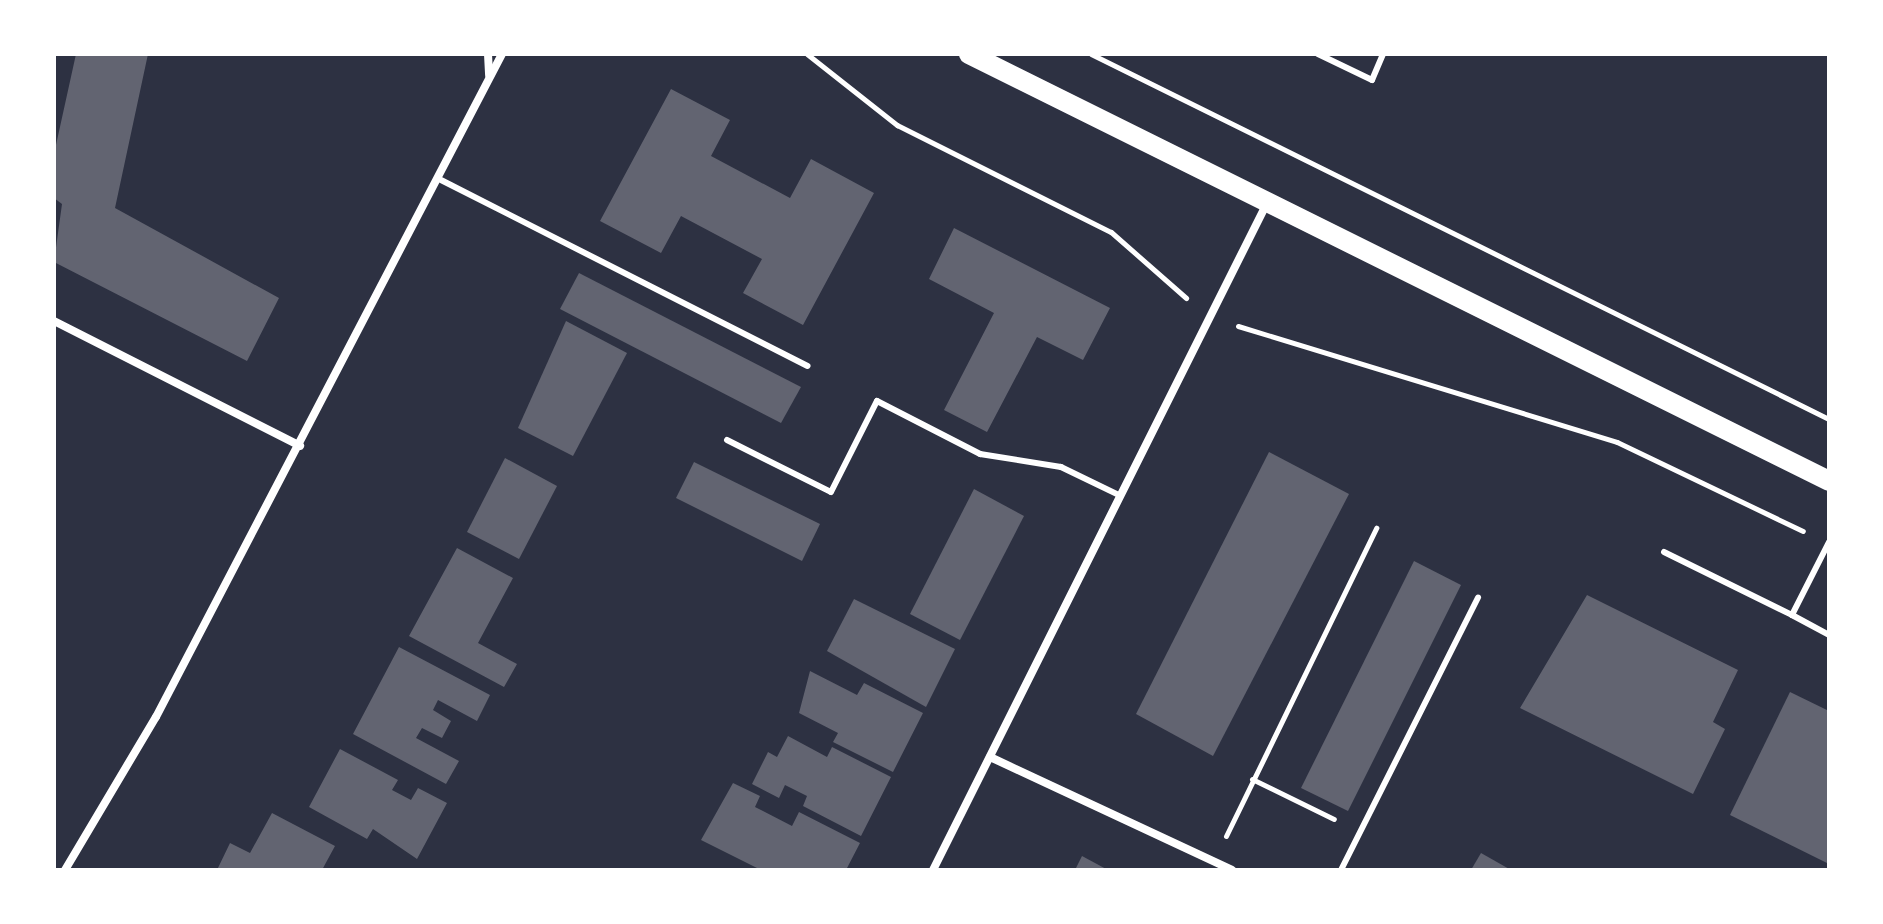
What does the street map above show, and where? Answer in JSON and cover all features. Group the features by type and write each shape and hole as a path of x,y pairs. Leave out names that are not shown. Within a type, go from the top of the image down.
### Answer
{"main road":[{"path":"969,54 1266,205 1829,481"}],"street":[{"path":"488,54 489,76"},
{"path":"65,870 300,446 441,180 502,54"},
{"path":"933,870 1266,205"},
{"path":"54,321 300,446"},
{"path":"990,757 1232,870"}],"lane":[{"path":"1318,54 1372,80 1383,54"},
{"path":"441,180 808,366"},
{"path":"727,440 831,492 877,401 980,454 1061,467 1119,495"},
{"path":"1792,615 1829,543"},
{"path":"1664,552 1829,635"},
{"path":"1341,870 1478,598"}],"path":[{"path":"807,54 897,125 1111,232 1209,320 1286,337 1617,442 1829,543"},
{"path":"1091,54 1829,419"},
{"path":"1215,861 1376,528"},
{"path":"1252,779 1360,831"}],"building":[{"path":"76,54 148,54 115,208 279,298 247,361 54,262 62,204 54,198 54,154"},
{"path":"671,89 730,120 711,156 790,198 811,159 874,193 803,325 743,293 762,259 681,216 661,253 600,221"},
{"path":"954,228 1110,308 1083,360 1037,337 987,432 944,410 994,313 929,279"},
{"path":"579,273 801,387 781,423 560,309"},
{"path":"566,321 627,353 573,456 518,428"},
{"path":"1269,452 1349,494 1213,756 1136,714"},
{"path":"505,458 557,486 519,559 467,532"},
{"path":"694,462 820,524 802,561 676,498"},
{"path":"974,489 1024,516 960,640 910,614"},
{"path":"457,548 513,578 478,643 517,664 504,687 409,636"},
{"path":"1414,561 1461,585 1348,811 1301,788"},
{"path":"1587,595 1738,670 1713,722 1725,729 1693,794 1520,708"},
{"path":"854,599 955,649 926,707 827,651"},
{"path":"399,647 490,695 477,721 438,700 433,710 451,721 442,738 422,728 416,738 459,761 446,784 353,734"},
{"path":"810,671 857,695 864,683 923,713 893,772 833,742 838,733 799,713"},
{"path":"1790,692 1829,711 1829,864 1730,815"},
{"path":"788,736 827,757 832,747 891,777 861,836 803,806 807,796 785,785 779,798 752,784 768,752 777,757"},
{"path":"340,749 398,780 392,790 411,800 418,788 447,803 417,859 373,829 367,839 309,807"},
{"path":"733,783 760,796 755,807 792,826 799,812 860,843 846,870 761,870 701,840"},
{"path":"272,813 335,846 322,870 217,870 230,843 250,853"},
{"path":"1481,853 1511,870 1471,870"},
{"path":"1082,856 1108,870 1075,870"}]}
